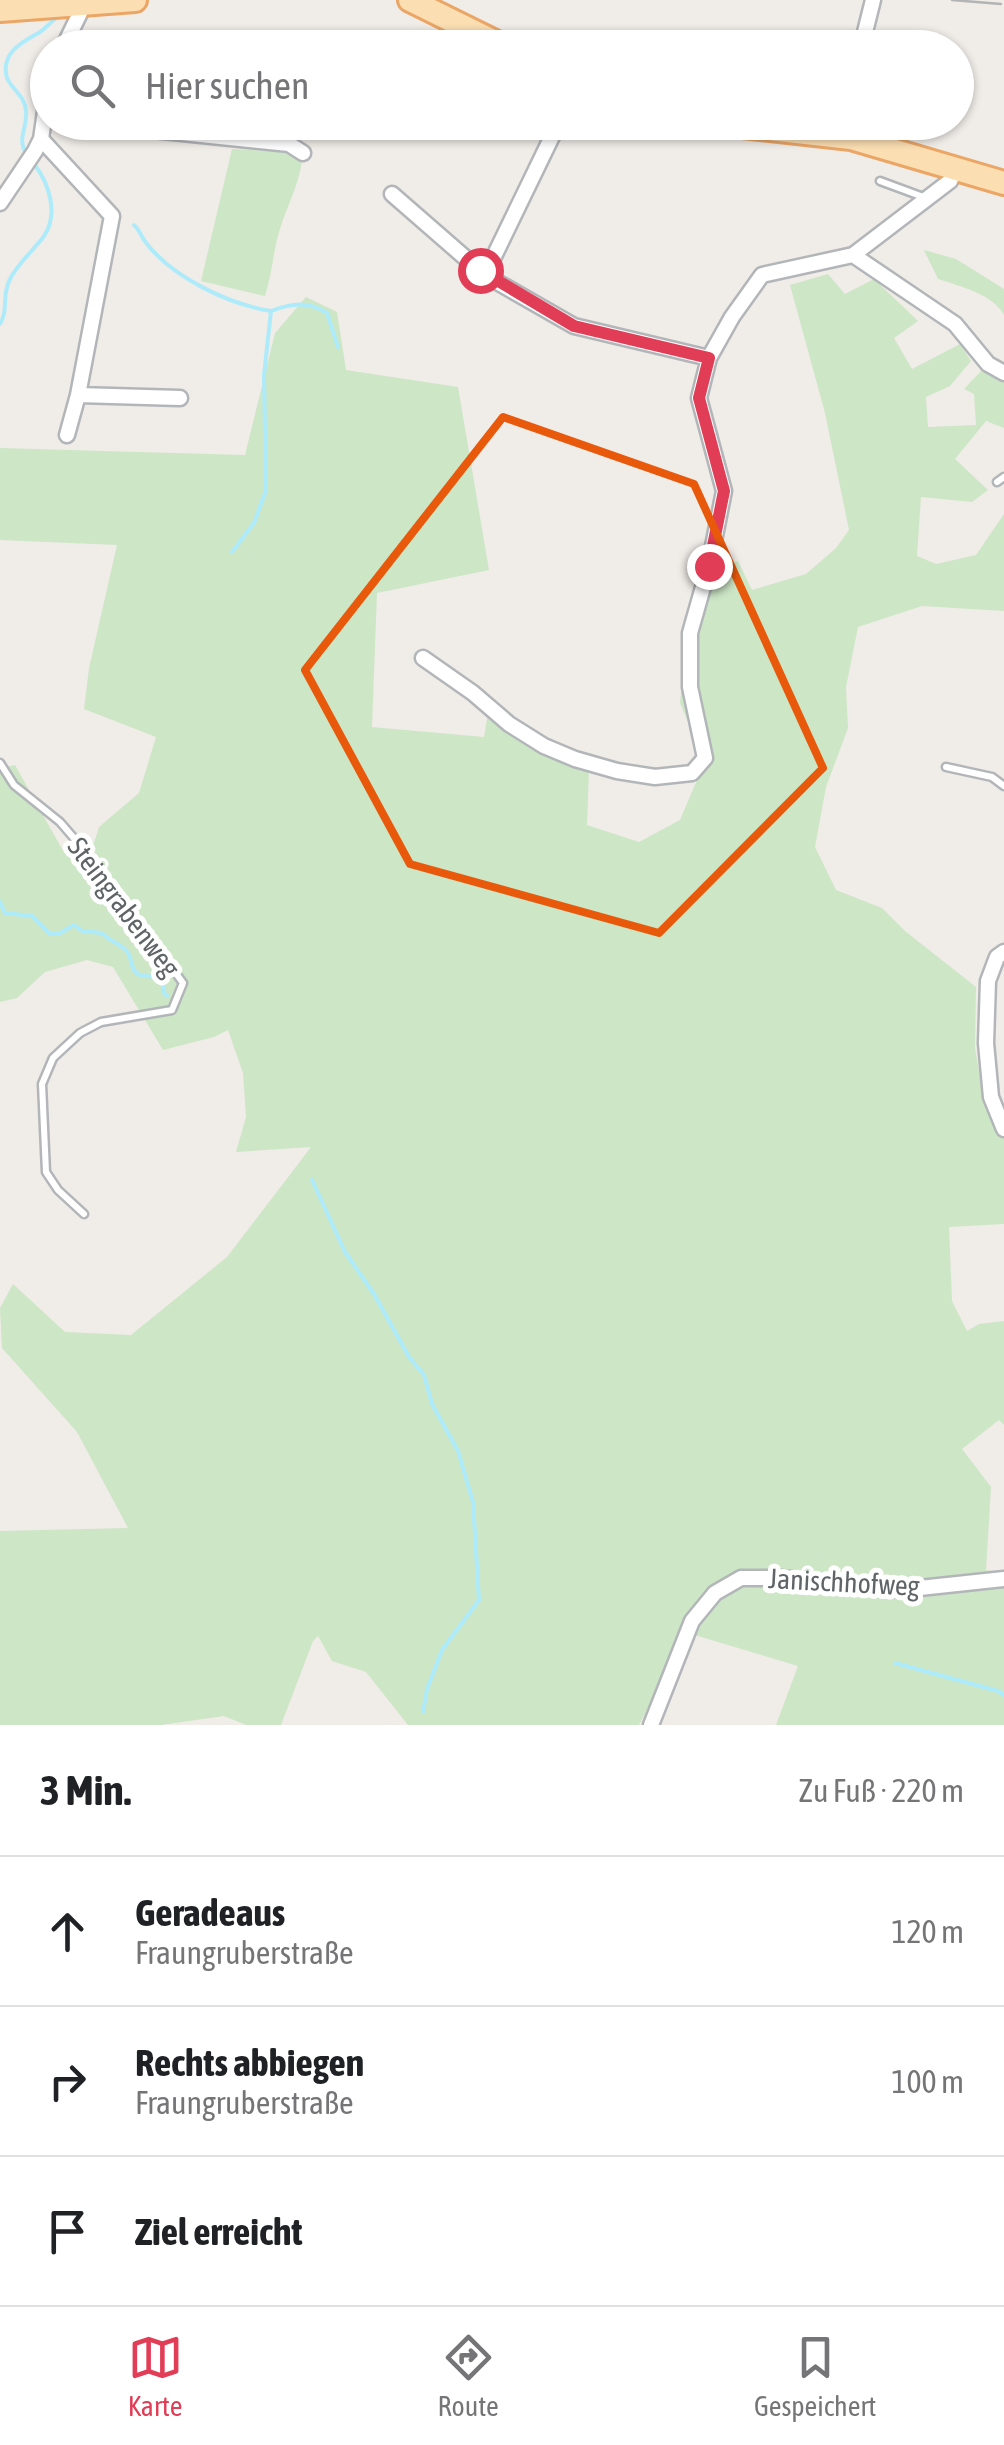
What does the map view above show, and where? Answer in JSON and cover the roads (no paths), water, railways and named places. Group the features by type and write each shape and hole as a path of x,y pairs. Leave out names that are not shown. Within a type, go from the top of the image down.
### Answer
{"main road":[{"path":"0,10 135,0"},
{"path":"416,1 472,30"},
{"path":"862,140 1004,183"}],"street":[{"path":"866,30 874,0"},
{"path":"67,5 80,13 72,30"},
{"path":"0,203 39,140"},
{"path":"250,140 289,144 303,153"},
{"path":"485,274 550,140"},
{"path":"38,145 112,216 67,435"},
{"path":"422,658 509,724 575,760 655,776 692,773 705,758 690,688 690,633 724,491 699,398 709,358 762,275 853,254 952,179 956,168"},
{"path":"392,194 485,274 574,326 709,358"},
{"path":"853,254 955,324 988,364 1004,373"},
{"path":"78,395 180,398"},
{"path":"1004,952 998,956 988,981 986,1044 991,1097 1004,1129"},
{"name":"Janischhofweg","path":"651,1725 692,1621 715,1593 740,1578 901,1590 1004,1578"}],"lane":[{"path":"880,181 927,198"},
{"name":"Steingrabenweg","path":"0,763 14,785 60,822 114,900 183,983 172,1010 101,1022 80,1033 54,1058 42,1084 46,1172 58,1190 84,1214"},
{"path":"946,768 992,777 1004,786"}],"waterway":[{"path":"42,30 58,16"},
{"path":"28,157 22,139 25,106 7,78 6,69 14,49 30,38"},
{"path":"0,324 10,279 44,236 51,218 48,189 34,164"},
{"path":"134,225 158,256 187,278 220,296 271,311 264,375 266,490 254,523 232,552"},
{"path":"271,311 300,304 320,309 327,313 338,347"},
{"path":"0,902 5,913 32,916 50,934 74,925 82,931 102,933 125,950 136,972 162,978 167,996"},
{"path":"312,1180 345,1252 424,1375 432,1404 458,1451 473,1502 479,1600 442,1650 423,1712"},
{"path":"895,1663 1004,1695"}],"tram line":[{"path":"952,0 1001,4"}]}
